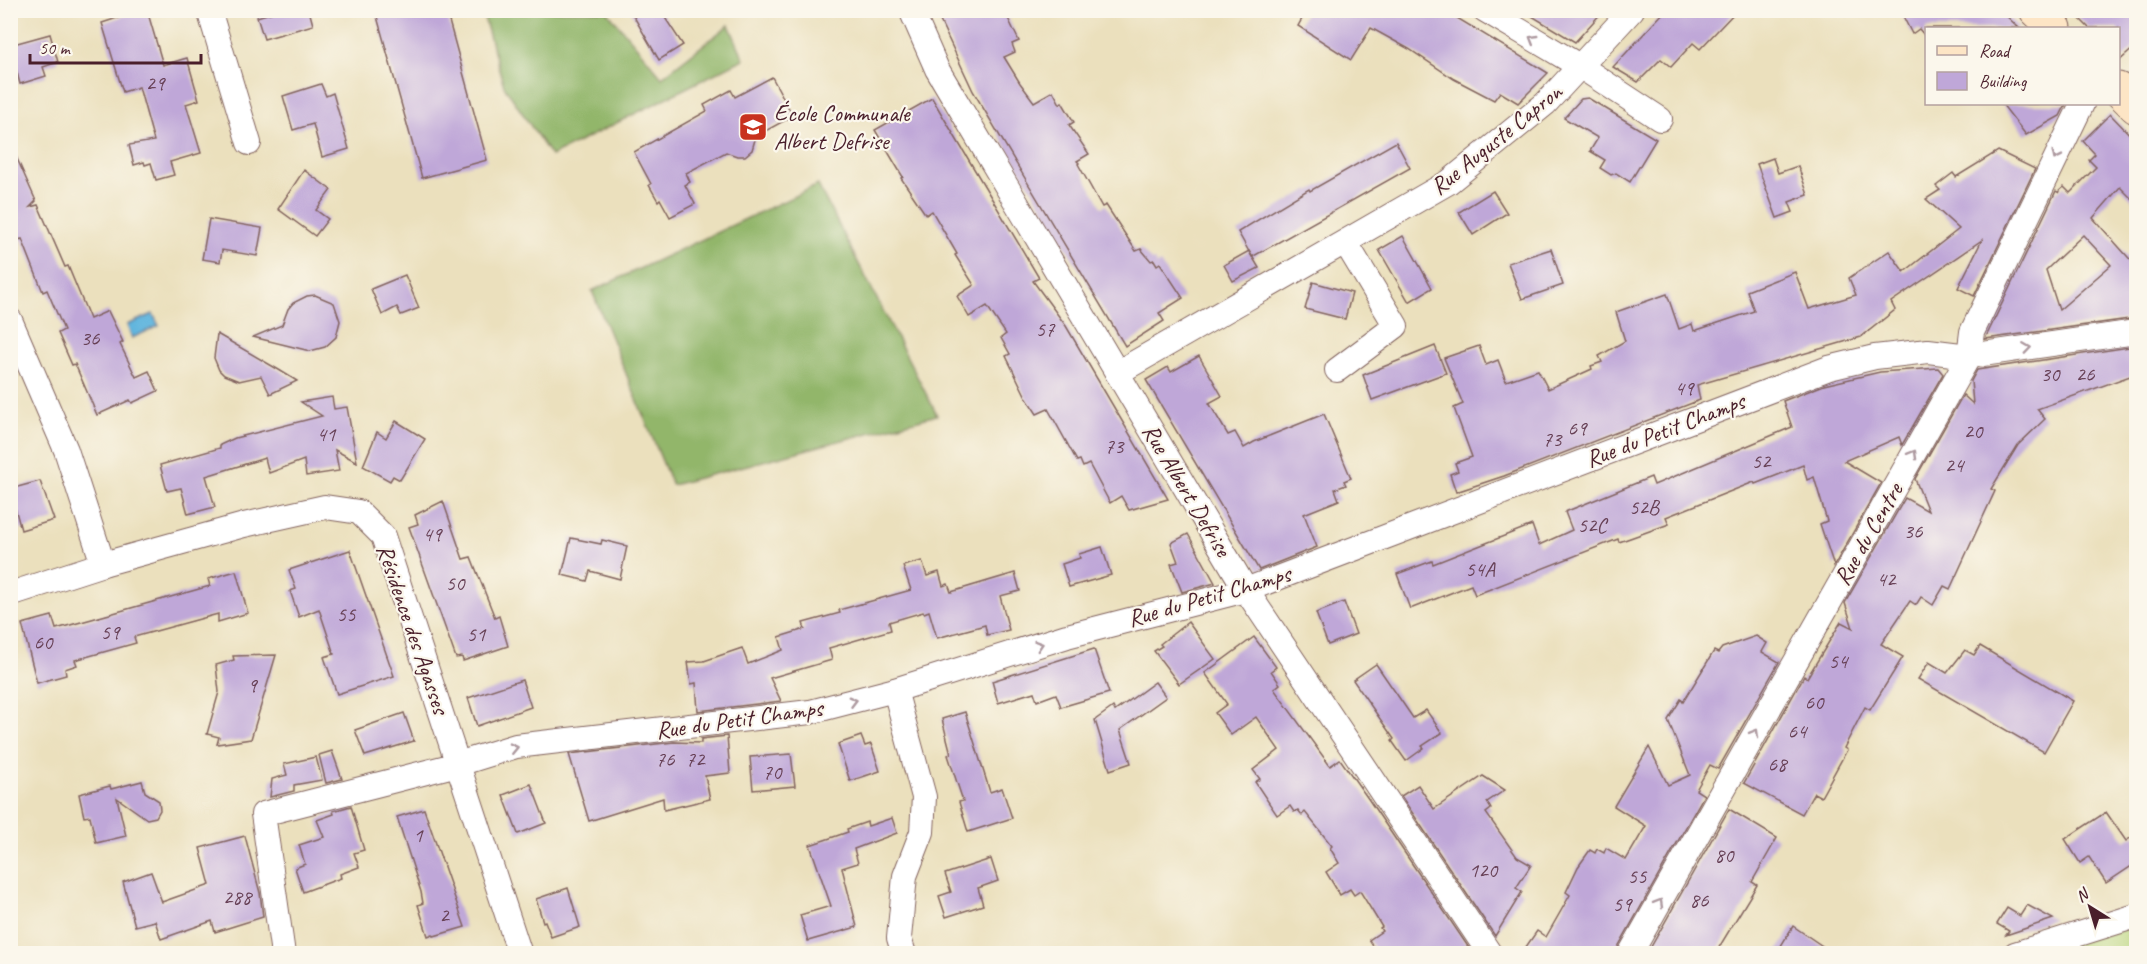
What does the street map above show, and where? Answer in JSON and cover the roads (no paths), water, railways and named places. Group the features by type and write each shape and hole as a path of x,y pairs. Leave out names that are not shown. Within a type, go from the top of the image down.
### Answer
{"street":[{"path":"209,10 249,143"},
{"name":"Rue Albert Defrise","path":"911,10 937,69 1246,590 1490,954"},
{"path":"1485,10 1581,68"},
{"name":"Rue Auguste Capron","path":"1117,373 1449,182 1545,104 1581,68 1632,10"},
{"path":"2036,10 2054,27"},
{"name":"Rue Auguste Capron","path":"1581,68 1660,118"},
{"path":"2120,91 2136,107"},
{"name":"Rue du Centre","path":"1630,954 1969,356 1972,332 2082,105"},
{"path":"1337,370 1396,326 1346,243"},
{"path":"10,320 66,450 103,564"},
{"name":"Rue du Petit Champs","path":"283,954 263,814 458,764 516,746 810,712 895,690 1067,636 1246,590 1829,368 1875,357 1928,351 1969,356 2136,332"},
{"name":"Résidence des Agasses","path":"10,594 103,564 244,525 326,507 358,512 383,536 520,954"},
{"path":"895,690 924,797 922,832 905,876 899,938 904,954"},
{"path":"2015,954 2136,916"}],"water":[{"path":"153,314 159,326 132,338 127,325"}],"place":[{"name":"École Communale Albert Defrise","path":"753,127"}]}
